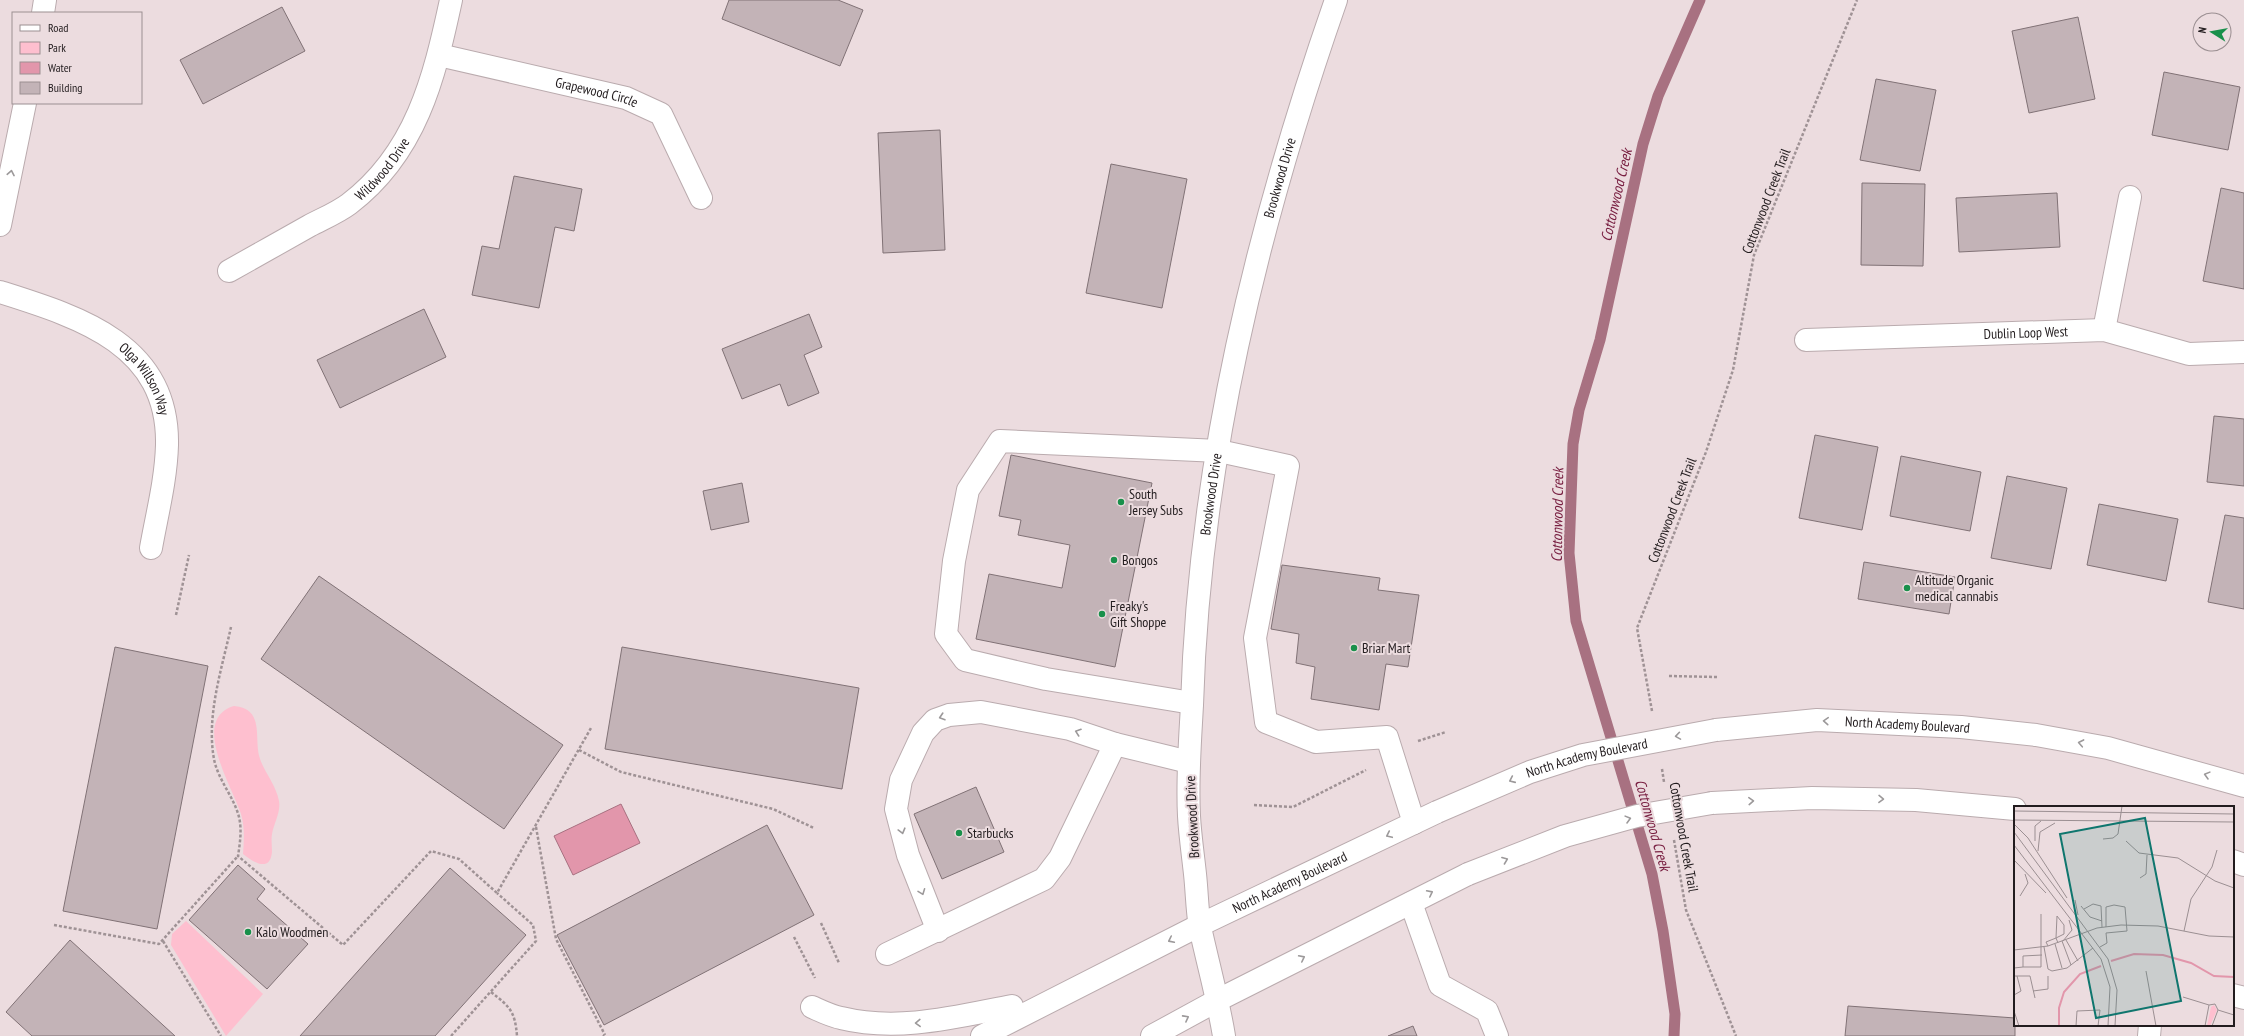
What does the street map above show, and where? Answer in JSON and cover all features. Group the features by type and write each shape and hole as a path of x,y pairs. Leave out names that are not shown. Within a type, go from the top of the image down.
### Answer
{"main road":[{"path":"43,12 45,0"},
{"name":"Wildwood Drive","path":"229,271 348,205 379,176 402,148 419,112 439,56 451,0"},
{"name":"Brookwood Drive","path":"1224,1036 1218,1000 1200,925 1189,817 1189,762 1193,643 1206,532 1243,318 1277,183 1305,88 1336,0"},
{"name":"Grapewood Circle","path":"439,56 626,98 661,114 701,198"},
{"path":"0,225 25,104"},
{"path":"2104,330 2130,197"},
{"name":"Olga Willson Way","path":"0,292 74,317 107,334 134,356 147,375 162,408 167,443 162,487 151,548"},
{"name":"Dublin Loop West","path":"1806,340 2104,330 2189,354 2244,352"},
{"path":"1192,703 1046,679 965,660 946,634 954,561 968,490 1000,441 1219,451 1288,466 1255,638 1266,722 1316,742 1388,737 1414,823"},
{"path":"938,931 908,855 896,809 901,780 923,733 935,720 949,715 981,712 1070,729 1115,744 1189,762"},
{"name":"North Academy Boulevard","path":"982,1036 1200,925 1437,812 1530,772 1583,755 1716,730 1817,720 1991,730 2036,735 2108,748 2244,786"},
{"path":"887,954 938,931 1044,879 1060,858 1115,744"},
{"path":"1152,1036 1218,1000 1468,874 1565,836 1637,816 1712,803 1812,798 1901,799 2014,809"},
{"path":"2234,861 2244,865"},
{"path":"1411,903 1440,985 1487,1011 1498,1036"},
{"path":"812,1007 840,1018 882,1024 925,1023 1012,1006 1070,990"},
{"path":"2234,995 2244,998"},
{"path":"932,1036 1012,1006"},
{"path":"2149,1036 2150,1026"}],"path":[{"name":"Cottonwood Creek Trail","path":"1652,714 1637,628 1706,452 1733,370 1754,255 1857,0"},
{"path":"176,615 189,555"},
{"path":"54,925 159,944 238,856 241,838 238,816 217,769 213,743 215,706 231,626"},
{"path":"1669,676 1717,677"},
{"path":"497,893 591,728"},
{"path":"1254,805 1293,807 1360,774 1403,745 1446,732"},
{"path":"579,750 621,772 773,809 814,828"},
{"name":"Cottonwood Creek Trail","path":"1661,761 1665,784"},
{"path":"535,826 556,939 604,1035"},
{"name":"Cottonwood Creek Trail","path":"1674,839 1686,910 1736,1036"},
{"path":"238,856 343,945 431,852 459,859 533,924 536,941 452,1036"},
{"path":"821,923 839,964"},
{"path":"794,938 819,985"},
{"path":"163,941 221,1036"},
{"path":"491,992 512,1010 516,1021 518,1036"}],"green space":[{"path":"234,706 244,708 251,713 254,719 260,759 278,795 279,805 272,834 271,858 265,864 260,864 251,860 243,854 244,834 241,814 218,756 215,740 215,725 221,713"},
{"path":"186,921 263,994 226,1036 171,945 172,934"}],"water":[{"path":"621,804 640,843 573,875 554,836"}],"building":[{"path":"729,0 838,0 863,10 840,66 722,19"},
{"path":"282,7 305,51 203,104 180,60"},
{"path":"2078,17 2095,99 2029,113 2012,31"},
{"path":"2164,72 2240,87 2228,150 2152,135"},
{"path":"1876,79 1936,90 1920,171 1860,160"},
{"path":"940,130 945,250 883,253 878,133"},
{"path":"1111,164 1187,179 1162,308 1086,293"},
{"path":"514,176 582,189 574,231 555,227 539,308 472,295 482,246 499,249"},
{"path":"1862,183 1925,184 1923,266 1861,265"},
{"path":"2221,188 2244,193 2244,289 2203,281"},
{"path":"2057,193 2060,247 1959,252 1956,198"},
{"path":"424,309 446,357 340,408 317,360"},
{"path":"809,314 822,347 804,355 819,393 788,406 780,384 742,399 722,349"},
{"path":"2214,416 2244,419 2244,486 2207,482"},
{"path":"1815,435 1878,447 1862,530 1799,518"},
{"path":"1011,455 1152,483 1115,667 976,639 989,574 1062,588 1070,545 1018,535 1021,520 999,516"},
{"path":"1901,456 1981,472 1970,531 1890,516"},
{"path":"2007,476 2067,488 2051,569 1991,558"},
{"path":"742,483 749,522 711,530 703,491"},
{"path":"2099,504 2178,519 2166,581 2087,565"},
{"path":"2225,515 2244,518 2244,609 2208,602"},
{"name":"Altitude Organic medical cannabis","path":"1864,562 1955,577 1949,614 1858,599"},
{"name":"Briar Mart","path":"1282,565 1380,578 1378,590 1419,595 1408,667 1386,664 1379,710 1311,699 1315,667 1296,663 1299,634 1271,629"},
{"path":"319,576 563,745 504,829 261,659"},
{"path":"115,647 208,666 157,929 63,911"},
{"path":"622,647 859,688 842,789 605,749"},
{"name":"Starbucks","path":"976,787 1004,852 942,879 914,814"},
{"path":"767,825 814,915 604,1025 557,935"},
{"name":"Kalo Woodmen","path":"238,865 265,889 257,899 308,944 267,989 189,920"},
{"path":"450,868 526,935 435,1036 300,1036"},
{"path":"70,940 175,1036 32,1036 6,1012"},
{"path":"1848,1006 2014,1018 2015,1026 2015,1036 1845,1036"},
{"path":"1413,1026 1417,1036 1388,1036"}],"waterway":[{"name":"Cottonwood Creek","path":"1674,1036 1675,1014 1663,931 1652,874 1576,621 1569,553 1573,444 1579,410 1600,340 1643,144 1658,96 1700,0"}],"place":[{"name":"South Jersey Subs","path":"1121,502"},
{"name":"Bongos","path":"1114,560"},
{"name":"Altitude Organic medical cannabis","path":"1907,588"},
{"name":"Freaky's Gift Shoppe","path":"1102,614"},
{"name":"Briar Mart","path":"1354,648"},
{"name":"Starbucks","path":"959,833"},
{"name":"Kalo Woodmen","path":"248,932"}]}
